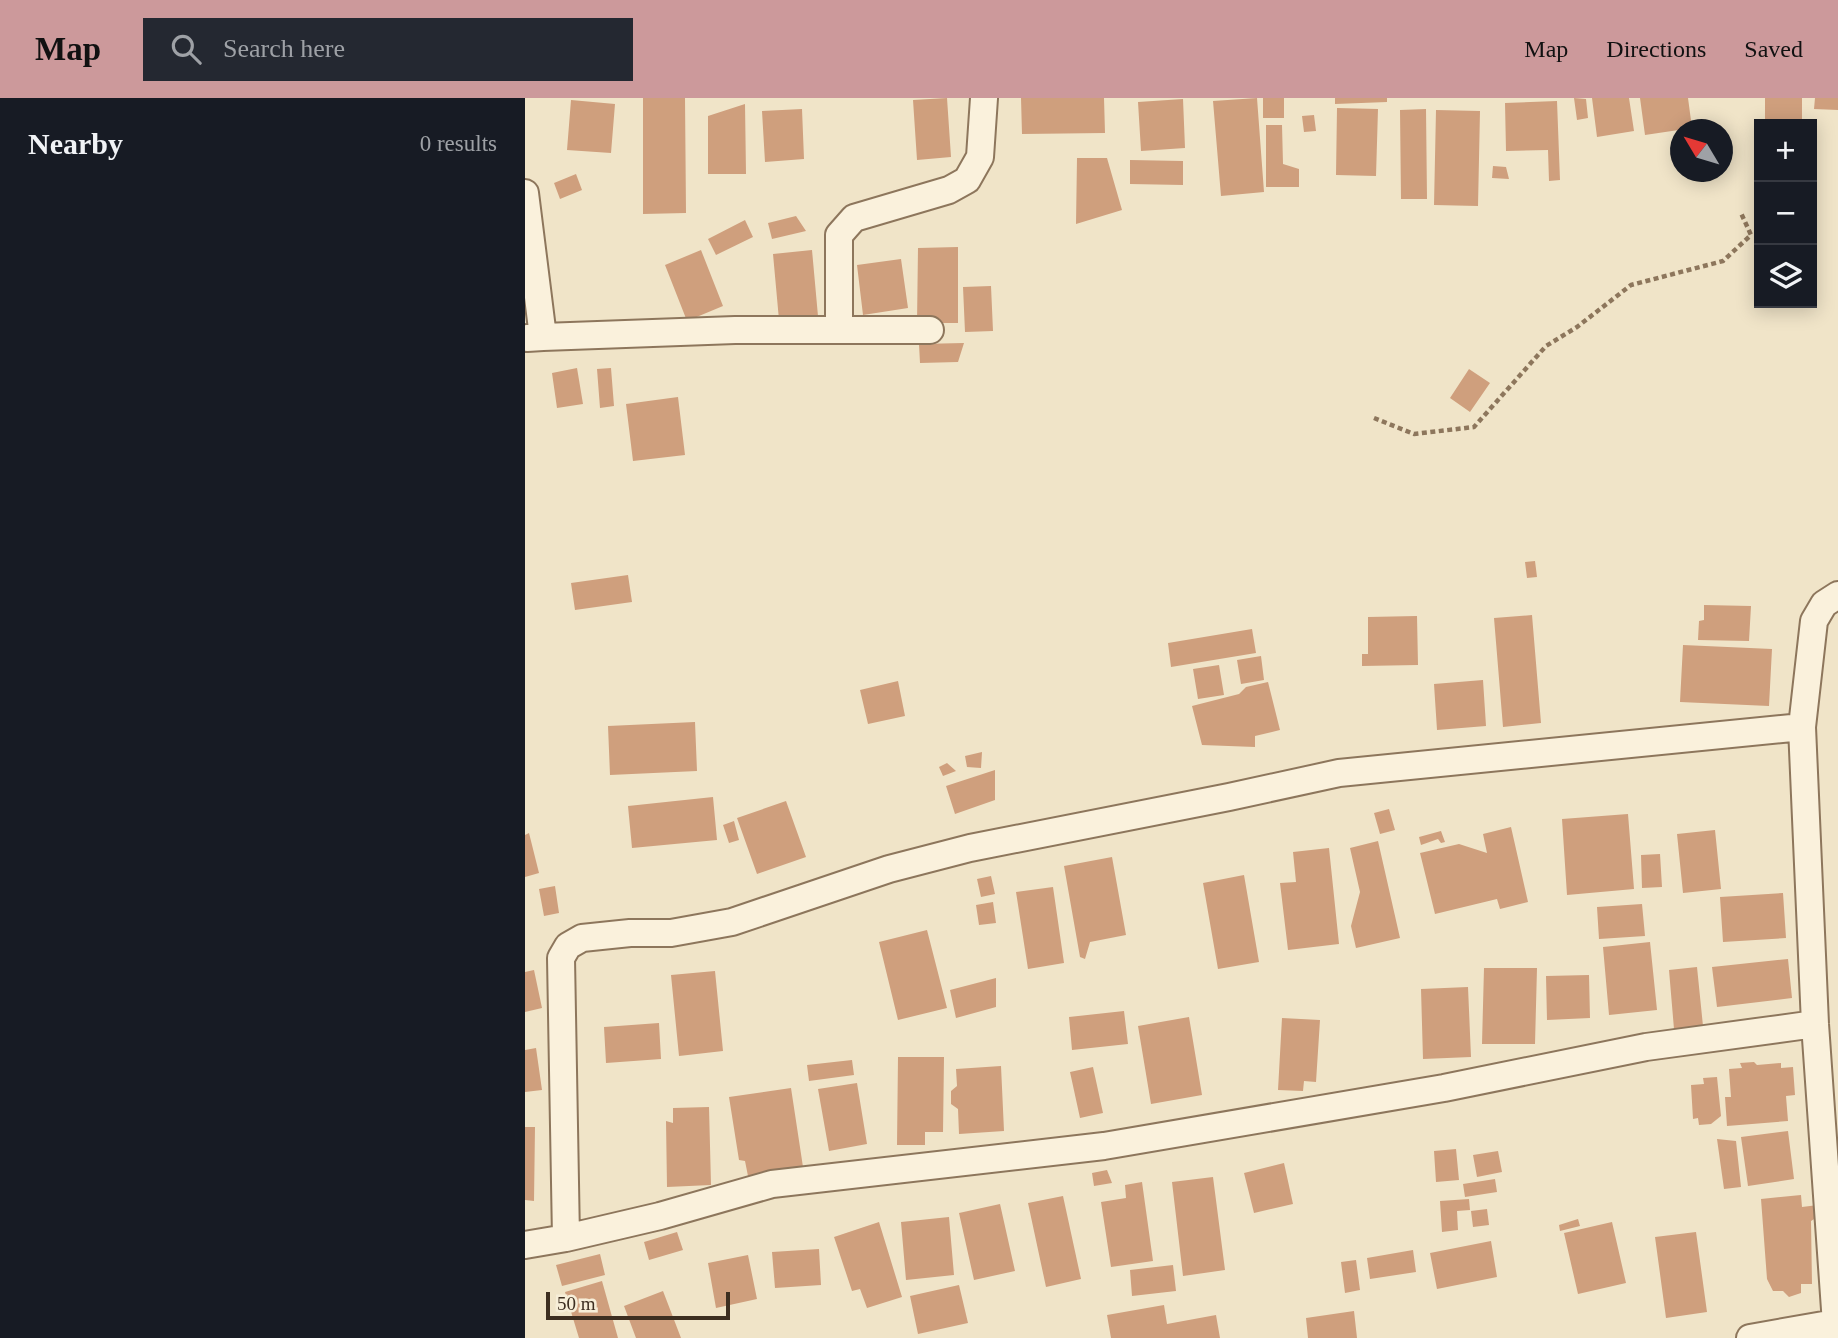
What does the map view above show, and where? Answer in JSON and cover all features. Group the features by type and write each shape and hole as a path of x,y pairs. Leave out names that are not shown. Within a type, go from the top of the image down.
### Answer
{"street":[{"path":"839,330 839,235 854,218 949,190 967,180 980,157 984,98"},
{"path":"525,193 534,338 736,330 930,330"},
{"path":"1750,1338 1836,1330 1815,1024 1802,727 1814,621 1825,604 1838,595"},
{"path":"566,1238 561,958 568,946 582,938 630,933 671,933 732,922 889,869 970,848 1339,773 1802,727"},
{"path":"525,1245 660,1216 772,1184 1104,1146 1444,1088 1646,1047 1815,1024"}],"path":[{"path":"1374,418 1414,434 1474,427 1546,346 1577,327 1632,285 1723,261 1751,235 1741,213"}],"building":[{"path":"643,98 685,98 686,213 643,214"},
{"path":"947,98 951,157 917,160 913,100"},
{"path":"1021,98 1104,98 1105,133 1022,134"},
{"path":"1257,98 1264,192 1221,196 1213,101"},
{"path":"1263,98 1284,98 1284,118 1263,118"},
{"path":"1335,98 1387,98 1387,102 1335,104"},
{"path":"1574,98 1586,99 1588,118 1577,120"},
{"path":"1592,98 1629,98 1634,131 1597,137"},
{"path":"1640,98 1688,98 1691,119 1670,119 1670,131 1645,135"},
{"path":"1765,98 1802,98 1802,119 1765,119"},
{"path":"1815,98 1838,98 1838,110 1814,109"},
{"path":"1183,99 1185,148 1141,151 1138,102"},
{"path":"571,100 615,104 611,153 567,150"},
{"path":"1557,101 1560,180 1549,181 1548,150 1506,151 1505,103"},
{"path":"745,104 746,174 708,174 708,116"},
{"path":"1337,108 1378,109 1376,176 1336,175"},
{"path":"802,109 804,159 765,162 762,111"},
{"path":"1426,109 1427,199 1401,199 1400,110"},
{"path":"1436,110 1480,111 1478,206 1434,205"},
{"path":"1314,115 1316,131 1304,132 1302,116"},
{"path":"1266,125 1282,125 1283,164 1299,169 1299,187 1266,187"},
{"path":"1077,158 1107,158 1122,210 1076,224"},
{"path":"1130,160 1183,161 1183,185 1130,184"},
{"path":"1493,166 1506,167 1509,179 1492,178"},
{"path":"576,174 582,190 560,199 554,183"},
{"path":"796,216 806,231 772,239 768,223"},
{"path":"745,220 753,237 716,255 708,239"},
{"path":"958,247 958,323 917,323 918,248"},
{"path":"701,250 723,306 687,321 665,265"},
{"path":"812,250 818,316 779,320 773,254"},
{"path":"901,259 908,308 863,315 857,265"},
{"path":"991,286 993,331 965,332 963,287"},
{"path":"964,343 958,362 920,363 919,344"},
{"path":"577,368 583,404 557,408 552,373"},
{"path":"611,368 614,406 600,408 597,369"},
{"path":"1469,369 1490,383 1470,412 1450,398"},
{"path":"678,397 685,455 633,461 626,404"},
{"path":"1535,561 1537,577 1527,578 1525,562"},
{"path":"628,575 632,602 575,610 571,583"},
{"path":"1704,605 1751,606 1749,641 1698,640 1699,621 1704,620"},
{"path":"1532,615 1541,723 1503,727 1494,618"},
{"path":"1417,616 1418,665 1362,666 1362,654 1368,654 1368,617"},
{"path":"1252,629 1256,653 1171,667 1168,643"},
{"path":"1683,645 1772,649 1769,706 1680,702"},
{"path":"1261,656 1264,680 1241,684 1237,660"},
{"path":"1219,665 1224,695 1198,699 1193,669"},
{"path":"1483,680 1486,726 1437,730 1434,684"},
{"path":"898,681 905,716 868,724 860,690"},
{"path":"1268,682 1280,730 1255,736 1255,747 1202,745 1192,706 1239,694 1246,687"},
{"path":"695,722 697,771 610,775 608,726"},
{"path":"982,752 981,768 967,767 965,756"},
{"path":"947,763 956,771 943,776 939,767"},
{"path":"995,770 995,800 955,814 946,786"},
{"path":"713,797 717,840 632,848 628,806"},
{"path":"786,801 806,857 757,874 737,818"},
{"path":"1389,809 1395,830 1380,834 1374,813"},
{"path":"1628,814 1634,889 1567,895 1562,819"},
{"path":"734,821 739,840 729,843 723,825"},
{"path":"1511,827 1528,902 1500,909 1497,899 1435,914 1420,853 1459,844 1487,853 1483,834"},
{"path":"1715,830 1721,889 1683,893 1677,834"},
{"path":"1441,831 1445,842 1441,843 1438,839 1421,845 1419,837"},
{"path":"529,833 539,873 525,877 525,835"},
{"path":"1378,841 1400,938 1356,948 1351,926 1360,892 1350,848"},
{"path":"1329,848 1339,944 1288,950 1280,883 1296,882 1293,852"},
{"path":"1660,854 1662,887 1642,888 1641,855"},
{"path":"1112,857 1126,935 1090,942 1085,959 1080,957 1064,866"},
{"path":"1244,875 1259,962 1218,969 1203,883"},
{"path":"991,876 995,894 981,897 977,879"},
{"path":"555,886 559,913 544,916 539,889"},
{"path":"1053,887 1064,963 1028,969 1016,892"},
{"path":"1783,893 1786,938 1723,942 1720,897"},
{"path":"993,902 996,923 979,925 976,905"},
{"path":"1642,904 1645,936 1599,939 1597,907"},
{"path":"927,930 947,1008 898,1020 879,942"},
{"path":"1650,942 1657,1010 1609,1015 1603,947"},
{"path":"1788,959 1792,998 1717,1007 1712,967"},
{"path":"1697,967 1703,1026 1674,1029 1669,970"},
{"path":"1484,968 1537,968 1535,1044 1482,1044"},
{"path":"534,970 542,1008 525,1012 525,972"},
{"path":"715,971 723,1051 679,1056 671,975"},
{"path":"1589,975 1590,1018 1547,1020 1546,976"},
{"path":"996,978 996,1007 956,1018 950,990"},
{"path":"1468,987 1471,1057 1423,1059 1421,989"},
{"path":"1124,1011 1128,1044 1072,1050 1069,1017"},
{"path":"1189,1017 1202,1095 1151,1104 1138,1026"},
{"path":"1282,1018 1320,1020 1316,1082 1304,1081 1303,1091 1278,1090"},
{"path":"659,1023 661,1059 606,1063 604,1027"},
{"path":"536,1048 542,1090 525,1092 525,1050"},
{"path":"898,1057 944,1057 943,1132 925,1132 925,1145 897,1145"},
{"path":"852,1060 854,1075 809,1081 807,1065"},
{"path":"1754,1062 1757,1065 1781,1063 1781,1068 1793,1067 1795,1095 1786,1096 1788,1121 1727,1126 1725,1097 1731,1097 1729,1069 1742,1068 1740,1063"},
{"path":"1001,1066 1004,1131 959,1134 958,1109 951,1104 951,1091 957,1086 956,1069"},
{"path":"1093,1067 1103,1113 1080,1118 1070,1072"},
{"path":"1717,1077 1721,1116 1711,1124 1699,1125 1698,1118 1693,1119 1691,1085 1704,1084 1703,1078"},
{"path":"857,1083 867,1144 829,1151 818,1089"},
{"path":"791,1088 803,1167 748,1176 745,1161 739,1160 729,1097"},
{"path":"709,1107 711,1185 667,1187 666,1121 673,1123 673,1108"},
{"path":"525,1127 535,1127 534,1201 525,1200"},
{"path":"1788,1131 1794,1179 1748,1186 1741,1137"},
{"path":"1717,1139 1736,1141 1741,1187 1724,1189"},
{"path":"1456,1149 1459,1180 1436,1182 1434,1151"},
{"path":"1498,1151 1502,1172 1477,1177 1473,1155"},
{"path":"1284,1163 1293,1204 1254,1213 1244,1173"},
{"path":"1107,1170 1112,1183 1094,1186 1092,1173"},
{"path":"1213,1177 1225,1270 1183,1276 1172,1182"},
{"path":"1495,1179 1497,1192 1465,1197 1463,1184"},
{"path":"1142,1182 1153,1261 1111,1267 1101,1202 1126,1198 1125,1185"},
{"path":"1801,1195 1802,1207 1818,1205 1819,1216 1811,1221 1812,1284 1801,1284 1801,1293 1789,1297 1783,1291 1773,1291 1767,1279 1761,1199"},
{"path":"1063,1196 1081,1279 1046,1287 1028,1203"},
{"path":"1469,1199 1470,1210 1457,1211 1458,1230 1442,1232 1440,1201"},
{"path":"1000,1204 1015,1271 974,1280 959,1213"},
{"path":"1487,1209 1489,1225 1473,1227 1471,1211"},
{"path":"949,1217 954,1275 906,1280 901,1222"},
{"path":"1578,1219 1580,1226 1560,1231 1559,1225"},
{"path":"879,1222 902,1297 867,1308 860,1289 852,1291 834,1237"},
{"path":"1612,1222 1626,1283 1578,1294 1564,1233"},
{"path":"677,1232 683,1250 649,1260 644,1242"},
{"path":"1696,1232 1707,1312 1666,1318 1655,1237"},
{"path":"1491,1241 1497,1277 1437,1289 1430,1253"},
{"path":"819,1249 821,1285 775,1288 772,1252"},
{"path":"1413,1250 1416,1272 1370,1279 1367,1258"},
{"path":"600,1254 605,1275 562,1286 556,1265"},
{"path":"748,1255 757,1299 716,1308 708,1263"},
{"path":"1356,1260 1360,1290 1345,1293 1341,1262"},
{"path":"1173,1265 1176,1291 1132,1296 1130,1270"},
{"path":"602,1281 618,1338 579,1338 565,1292"},
{"path":"959,1285 968,1323 918,1334 910,1296"},
{"path":"663,1291 681,1338 636,1338 624,1306"},
{"path":"1164,1305 1167,1324 1216,1315 1220,1338 1111,1338 1107,1315"},
{"path":"1354,1311 1357,1338 1308,1338 1306,1318"}]}
